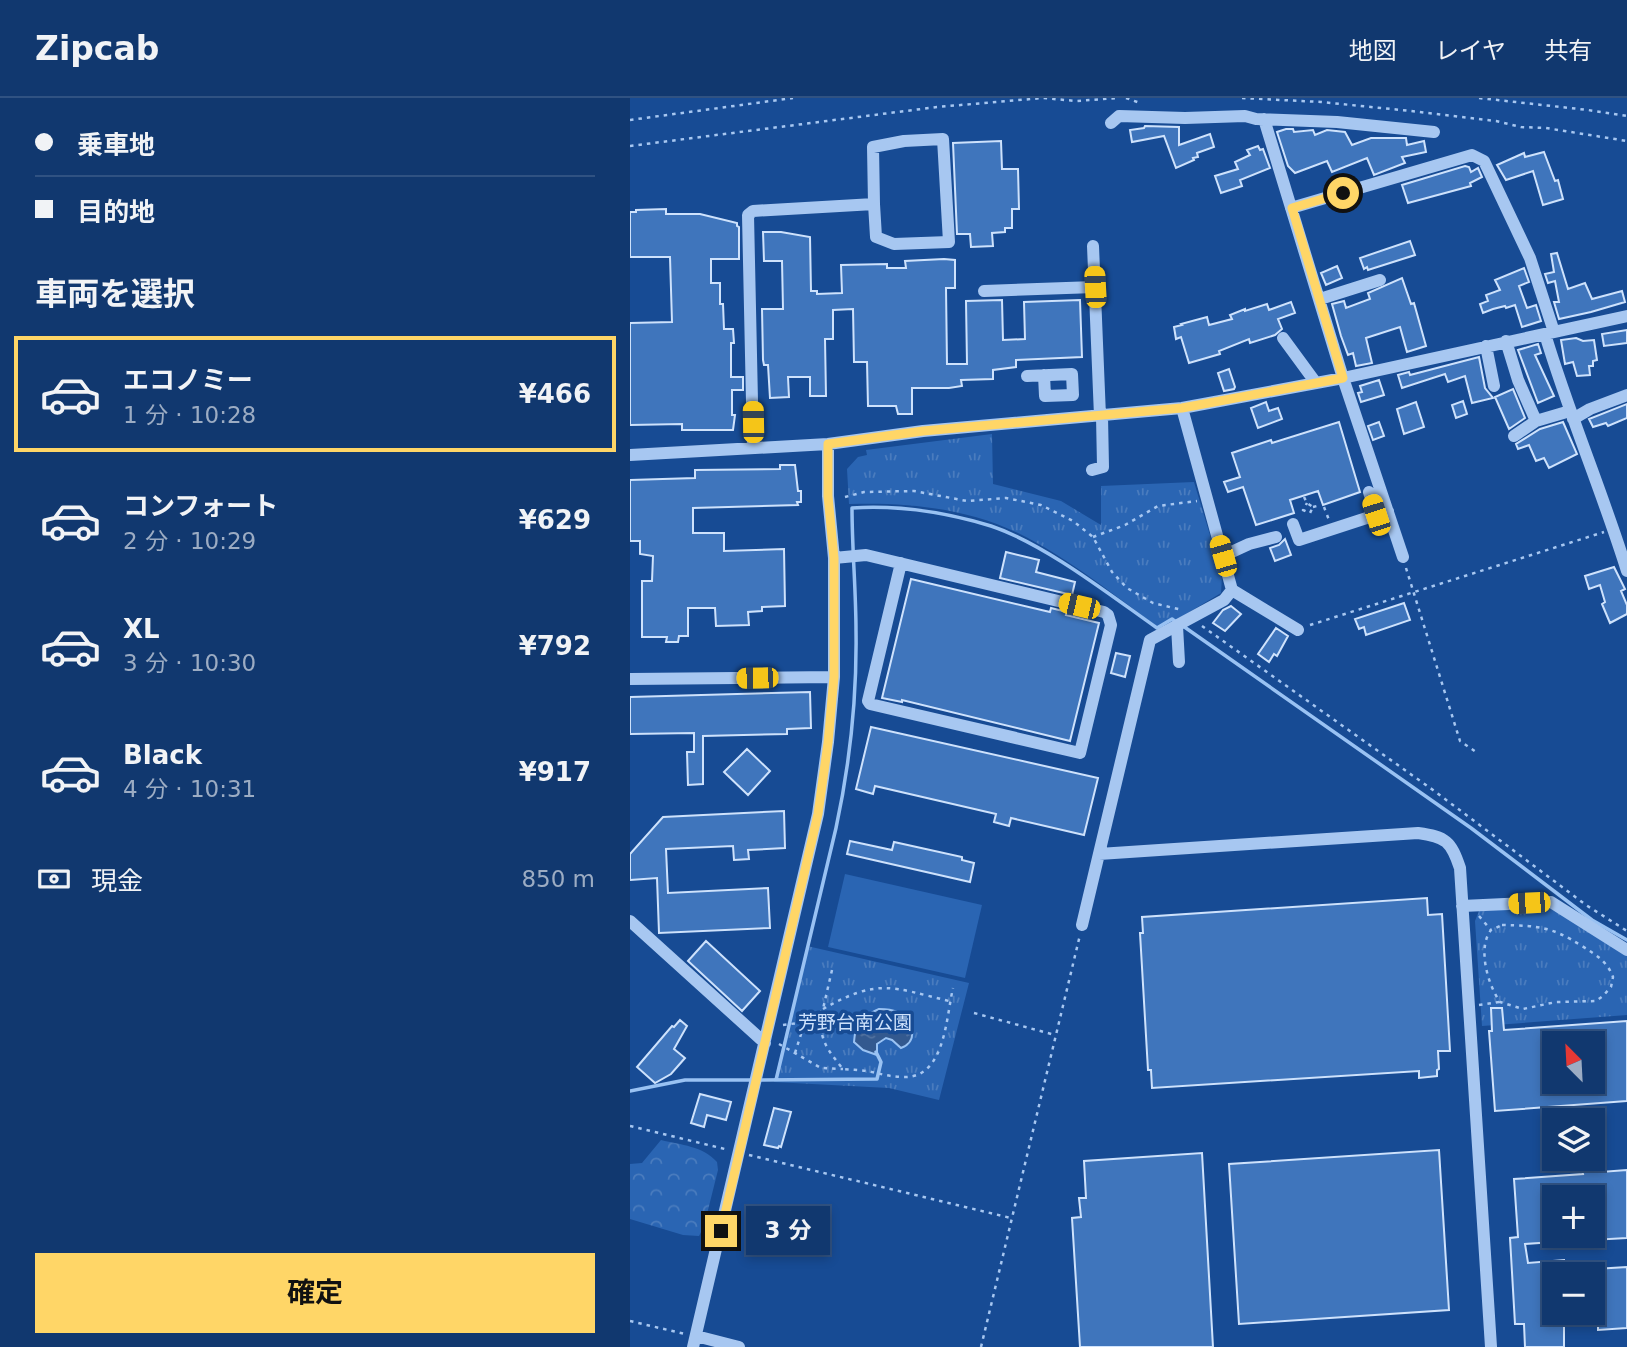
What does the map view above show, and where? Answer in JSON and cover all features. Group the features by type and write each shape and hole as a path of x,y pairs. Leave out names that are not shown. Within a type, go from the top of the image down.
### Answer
{"street":[{"path":"1111,123 1119,116 1245,116 1434,132"},
{"path":"1264,119 1321,299 1382,513"},
{"path":"943,139 949,242 894,244 876,237 874,204 873,147 904,141 943,139"},
{"path":"1292,208 1472,155 1484,161 1530,258 1571,415 1627,571"},
{"path":"753,448 748,215 753,211 874,204"},
{"path":"1092,470 1103,467 1093,246"},
{"path":"1321,299 1381,281"},
{"path":"984,291 1095,287"},
{"path":"630,455 828,444 923,431 1182,408 1343,378 1627,316"},
{"path":"1283,338 1316,383"},
{"path":"1506,341 1518,380 1536,421"},
{"path":"1486,346 1494,386"},
{"path":"1027,376 1044,375 1072,374 1073,395 1045,396 1044,375"},
{"path":"1060,395 1060,420"},
{"path":"1514,436 1536,421 1571,415 1627,395"},
{"path":"1182,408 1232,590 1298,630"},
{"path":"738,1347 694,1342 818,814 834,677 834,558 828,496 828,444"},
{"path":"1369,492 1403,557"},
{"path":"1294,518 1299,540 1382,513"},
{"path":"1223,556 1264,547 1276,537"},
{"path":"834,558 866,555 901,563 1104,612 1108,615 1111,625 1080,753 870,704 901,563"},
{"path":"1082,925 1150,640 1224,600 1232,590"},
{"path":"1177,626 1179,662"},
{"path":"630,679 834,677"},
{"path":"1099,854 1418,834 1445,840 1453,848 1468,908 1491,1347"},
{"path":"1468,908 1551,902 1627,950"},
{"path":"630,922 765,1043"}],"path":[{"path":"630,120 793,98"},
{"path":"630,146 937,107 1043,98 1069,101 1117,98"},
{"path":"1090,98 1097,100"},
{"path":"1242,98 1321,102 1425,113 1627,141"},
{"path":"1479,98 1627,116"},
{"path":"845,497 864,492 914,491 967,501 1006,498 1041,505 1073,521 1093,537 1112,572 1128,588 1153,603 1195,615 1586,905 1627,931"},
{"path":"1304,497 1313,507 1321,505"},
{"path":"1093,537 1125,525 1158,506 1207,500"},
{"path":"1294,518 1307,503"},
{"path":"1303,510 1310,513 1313,507"},
{"path":"1298,630 1614,529"},
{"path":"1403,557 1460,740 1476,752"},
{"path":"1468,908 1491,930"},
{"path":"981,1347 1082,925"},
{"path":"1478,1005 1500,1002 1523,1009 1556,1002 1596,1001 1611,987 1613,977 1603,960 1564,934 1548,928 1502,925 1491,930 1485,942 1486,976 1500,1002"},
{"path":"795,1053 802,1031 823,1009 832,970"},
{"path":"823,1009 866,988 888,986 951,1001"},
{"path":"779,1044 821,1068 902,1078 920,1074 935,1060 954,988"},
{"path":"974,1013 1056,1035"},
{"path":"818,1016 822,1039 843,1069"},
{"path":"783,1025 813,1021"},
{"path":"630,1126 1011,1219"},
{"path":"630,1321 694,1342"}],"green space":[{"path":"992,434 993,484 1061,501 1101,525 1101,486 1194,482 1222,575 1221,593 1161,629 1055,554 998,524 935,508 849,504 847,469 858,457 867,455 866,450"},
{"path":"845,874 982,905 965,978 828,947"},
{"path":"1551,906 1627,956 1627,1015 1482,1026 1475,921 1479,911"},
{"name":"芳野台南公園","path":"807,946 969,983 939,1100 889,1088 774,1082"},
{"path":"661,1140 698,1149 717,1162 718,1170 699,1236 683,1235 630,1219 630,1164 642,1163"}],"water":[{"path":"879,1009 892,1010 907,1020 912,1036 907,1045 901,1048 886,1038 877,1044 877,1055 863,1050 854,1042 861,1021"}],"building":[{"path":"1145,126 1179,127 1179,145 1210,134 1214,147 1197,153 1198,157 1193,158 1194,160 1176,168 1164,136 1132,142 1130,130"},
{"path":"1293,129 1294,132 1313,130 1315,135 1327,130 1345,132 1352,145 1371,138 1406,138 1407,145 1424,141 1426,152 1402,157 1405,163 1374,175 1367,158 1332,172 1327,161 1295,173 1288,166 1277,132"},
{"path":"1001,141 1002,169 1018,169 1019,209 1012,209 1012,228 1005,228 1005,232 992,233 993,246 971,247 970,234 957,234 953,143"},
{"path":"1258,146 1260,150 1263,149 1270,168 1240,180 1242,186 1221,193 1215,176 1238,169 1235,162 1250,155 1247,150"},
{"path":"1544,152 1555,181 1558,180 1563,199 1543,205 1533,171 1506,180 1497,165 1524,153 1525,157"},
{"path":"1469,167 1471,172 1478,168 1482,177 1470,183 1471,186 1408,203 1402,185"},
{"path":"666,209 666,214 700,214 737,223 739,227 739,259 711,259 711,283 720,283 724,329 733,329 731,377 743,377 743,390 732,390 732,415 735,415 733,430 682,430 682,424 630,425 630,323 672,322 670,257 630,257 630,212"},
{"path":"763,232 810,237 811,291 817,291 817,294 842,293 841,265 887,264 887,268 906,268 905,261 955,260 955,288 946,288 947,364 967,364 966,301 1002,300 1003,340 1025,339 1024,302 1080,300 1082,357 1016,360 1016,367 993,370 993,379 961,380 962,386 949,388 912,388 912,414 898,414 896,406 868,406 867,362 854,362 853,309 833,310 833,339 825,339 826,396 810,396 810,377 788,377 789,397 770,398 768,365 764,365 763,360 762,309 783,309 782,261 764,261"},
{"path":"1410,241 1415,255 1364,269 1360,258"},
{"path":"1557,253 1568,289 1585,283 1592,299 1622,291 1625,302 1559,319 1554,302 1559,302 1555,281 1548,283 1545,274 1554,272 1551,254"},
{"path":"1337,266 1342,278 1326,285 1321,273"},
{"path":"1524,268 1529,282 1519,286 1527,308 1536,305 1541,321 1522,327 1515,305 1483,313 1480,304 1488,301 1486,295 1500,290 1495,280"},
{"path":"1402,278 1411,304 1414,303 1426,346 1407,352 1400,327 1366,338 1372,363 1356,366 1353,353 1348,355 1332,304 1344,301 1346,308 1370,299 1368,293"},
{"path":"1291,302 1295,313 1278,319 1282,329 1275,335 1250,343 1249,339 1219,351 1220,354 1189,363 1181,337 1176,339 1174,327 1181,324 1207,317 1209,325 1232,319 1230,315 1245,309 1267,304 1269,310"},
{"path":"1627,330 1627,343 1604,346 1602,334"},
{"path":"1576,338 1583,341 1594,340 1597,360 1593,361 1593,366 1589,366 1590,375 1577,376 1573,362 1565,364 1561,340"},
{"path":"1538,344 1541,353 1535,355 1554,396 1538,403 1518,350"},
{"path":"1479,357 1485,388 1493,398 1472,403 1465,376 1448,382 1445,374 1402,388 1398,375 1409,372 1410,375"},
{"path":"1229,369 1235,387 1224,391 1218,373"},
{"path":"1379,380 1384,395 1361,402 1358,393 1362,392 1360,386"},
{"path":"1513,389 1525,418 1509,429 1495,397"},
{"path":"1463,401 1467,414 1456,418 1452,405"},
{"path":"1266,402 1269,411 1278,408 1282,419 1258,428 1251,408"},
{"path":"1416,402 1424,427 1404,434 1397,409"},
{"path":"1627,404 1627,418 1608,426 1606,423 1593,427 1589,419"},
{"path":"1339,422 1360,492 1323,505 1318,491 1290,500 1294,513 1256,525 1243,487 1228,492 1224,482 1240,477 1232,453"},
{"path":"1379,422 1384,436 1373,440 1368,426"},
{"path":"1563,422 1577,454 1549,468 1544,458 1536,461 1529,445 1518,449 1516,444 1540,429"},
{"path":"780,465 795,465 798,491 801,491 801,502 797,502 798,505 693,508 693,533 724,533 724,551 784,549 785,606 762,607 762,611 748,612 749,625 716,626 715,608 688,608 688,636 679,636 678,642 666,642 667,637 642,637 642,581 652,581 653,556 640,554 640,541 630,541 630,480 695,478 695,470 780,469"},
{"path":"1285,539 1291,555 1275,561 1270,548"},
{"path":"1006,552 1039,560 1036,572 1075,582 1072,595 1000,578"},
{"path":"1614,567 1625,589 1621,591 1627,605 1627,614 1610,623 1602,604 1605,602 1600,585 1589,589 1585,576"},
{"path":"911,579 1050,612 1051,608 1067,612 1066,615 1099,623 1070,741 902,700 882,698"},
{"path":"1404,603 1410,620 1366,635 1364,627 1359,629 1355,619"},
{"path":"1231,606 1241,614 1225,631 1213,623 1223,610"},
{"path":"1276,628 1288,636 1277,656 1274,654 1269,662 1258,654"},
{"path":"1116,653 1130,656 1125,677 1111,673"},
{"path":"810,692 811,728 787,729 787,734 703,736 703,784 688,785 687,752 694,752 694,733 630,734 630,697"},
{"path":"871,727 1098,778 1084,835 1011,818 1009,826 994,822 996,814 875,786 873,794 856,789"},
{"path":"747,749 770,771 748,795 724,772"},
{"path":"784,811 785,848 748,850 749,859 734,860 733,846 666,849 668,893 768,888 770,928 659,933 657,878 630,880 630,854 663,817"},
{"path":"850,841 892,850 894,842 962,857 962,860 974,863 970,882 847,854"},
{"path":"1427,898 1428,915 1442,914 1450,1051 1438,1051 1437,1076 1419,1078 1419,1071 1152,1088 1151,1070 1148,1070 1140,933 1143,933 1142,917"},
{"path":"706,941 760,991 742,1011 688,961"},
{"path":"1491,1008 1502,1008 1504,1030 1627,1021 1627,1101 1495,1111 1489,1031 1492,1031"},
{"path":"680,1020 687,1026 674,1049 685,1058 671,1074 655,1083 637,1067"},
{"path":"700,1094 731,1102 726,1120 707,1115 704,1127 691,1123"},
{"path":"774,1108 791,1112 781,1147 778,1148 764,1145"},
{"path":"1439,1150 1449,1310 1239,1324 1229,1164"},
{"path":"1202,1153 1213,1347 1080,1347 1072,1218 1081,1217 1079,1198 1086,1198 1084,1161"},
{"path":"1627,1170 1627,1238 1605,1239 1605,1185 1542,1185 1542,1243 1525,1244 1528,1263 1564,1260 1542,1262 1542,1325 1564,1325 1564,1347 1525,1347 1524,1324 1515,1324 1510,1238 1518,1237 1514,1179 1583,1174 1582,1171"},
{"path":"1627,1267 1627,1328 1598,1330 1598,1325 1605,1325 1605,1268"}],"waterway":[{"path":"776,1080 836,828 849,755 856,656 852,508 922,511 991,526 1055,557 1157,628 1172,619 1176,622"},
{"path":"1183,626 1471,828 1592,920 1627,940"},
{"path":"760,1080 877,1079 881,1062 876,1052"},
{"path":"630,1091 685,1080 752,1080"}],"route":[{"path":"721,1231 818,814 828,743 834,677 834,558 828,496 828,444 923,431 1182,408 1343,378 1292,208 1343,193"}]}
